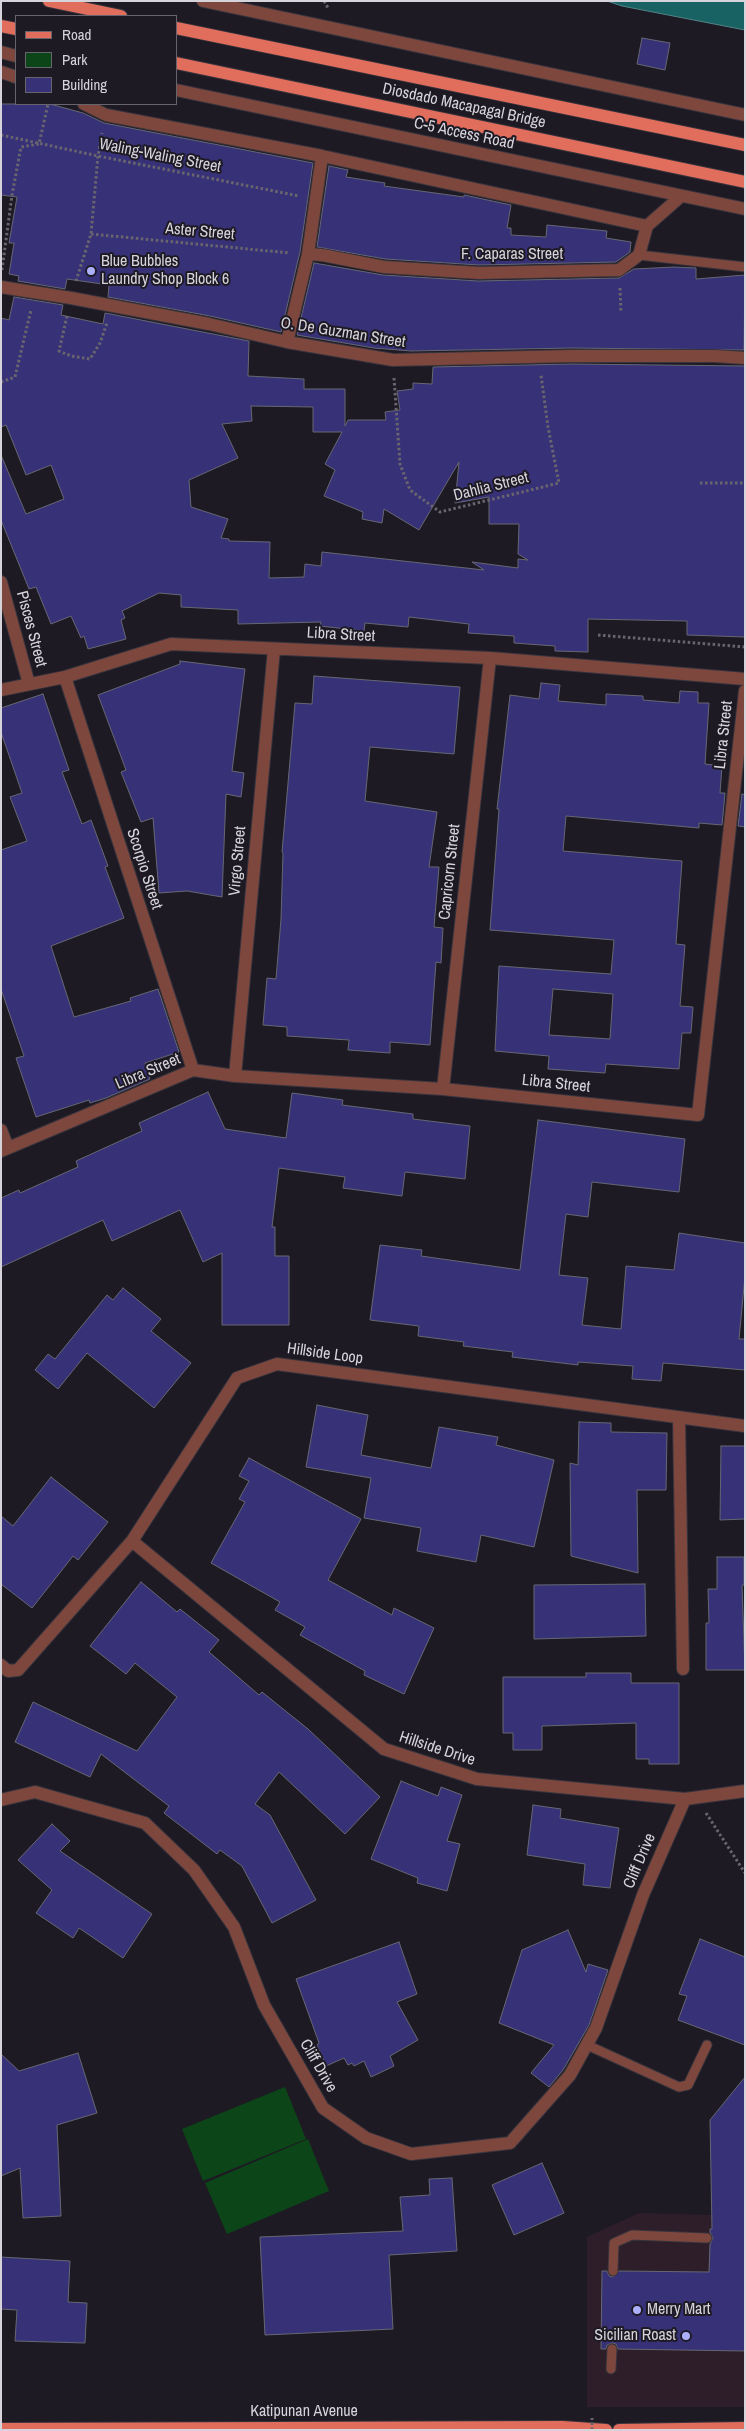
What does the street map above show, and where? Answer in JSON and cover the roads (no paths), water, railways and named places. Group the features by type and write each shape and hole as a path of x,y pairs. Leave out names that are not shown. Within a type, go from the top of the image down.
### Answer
{"main road":[{"path":"49,1 116,15"},
{"path":"1,26 15,29"},
{"name":"Diosdado Macapagal Bridge","path":"178,28 745,145"},
{"name":"Diosdado Macapagal Bridge","path":"178,63 745,182"},
{"name":"Katipunan Avenue","path":"1,2429 562,2427 606,2430"},
{"path":"619,2430 745,2428"}],"street":[{"path":"203,1 745,115"},
{"path":"1,52 15,56"},
{"path":"1,72 15,77"},
{"name":"C-5 Access Road","path":"178,90 745,209"},
{"path":"86,105 106,115 322,156 647,226"},
{"path":"287,342 308,254 322,156"},
{"path":"639,255 647,226 680,196"},
{"name":"F. Caparas Street","path":"308,254 384,267 479,273 619,270 639,255"},
{"name":"O. De Guzman Street","path":"1,287 71,298 209,324 287,342 393,360 538,357 714,356 745,358"},
{"name":"Pisces Street","path":"1,582 29,684"},
{"name":"Libra Street","path":"1,690 65,677 172,644 490,658 745,679"},
{"name":"Virgo Street","path":"235,1076 274,649"},
{"name":"Capricorn Street","path":"443,1089 490,658"},
{"name":"Scorpio Street","path":"65,677 193,1070"},
{"name":"Libra Street","path":"4,1150 193,1070 235,1076 443,1089 698,1115 745,691"},
{"path":"1,1130 4,1150"},
{"name":"Hillside Loop","path":"1,1665 8,1671 18,1670 132,1541 237,1378 277,1364 745,1426"},
{"path":"679,1418 683,1669"},
{"name":"Hillside Drive","path":"132,1541 384,1749 476,1779 691,1799 745,1792"},
{"name":"Cliff Drive","path":"1,1800 35,1792 145,1823 194,1870 234,1928 264,2005 323,2108 366,2138 411,2154 510,2143 570,2075 596,2028 643,1895 691,1799"}],"lane":[{"path":"639,255 745,267"},
{"path":"587,2045 679,2087 688,2085 707,2045"},
{"path":"613,2271 614,2243 632,2235 707,2238"},
{"path":"611,2369 612,2349"}],"place":[{"name":"Blue Bubbles Laundry Shop Block 6","path":"91,271"},
{"name":"Merry Mart","path":"637,2310"},
{"name":"Sicilian Roast","path":"686,2336"}]}
